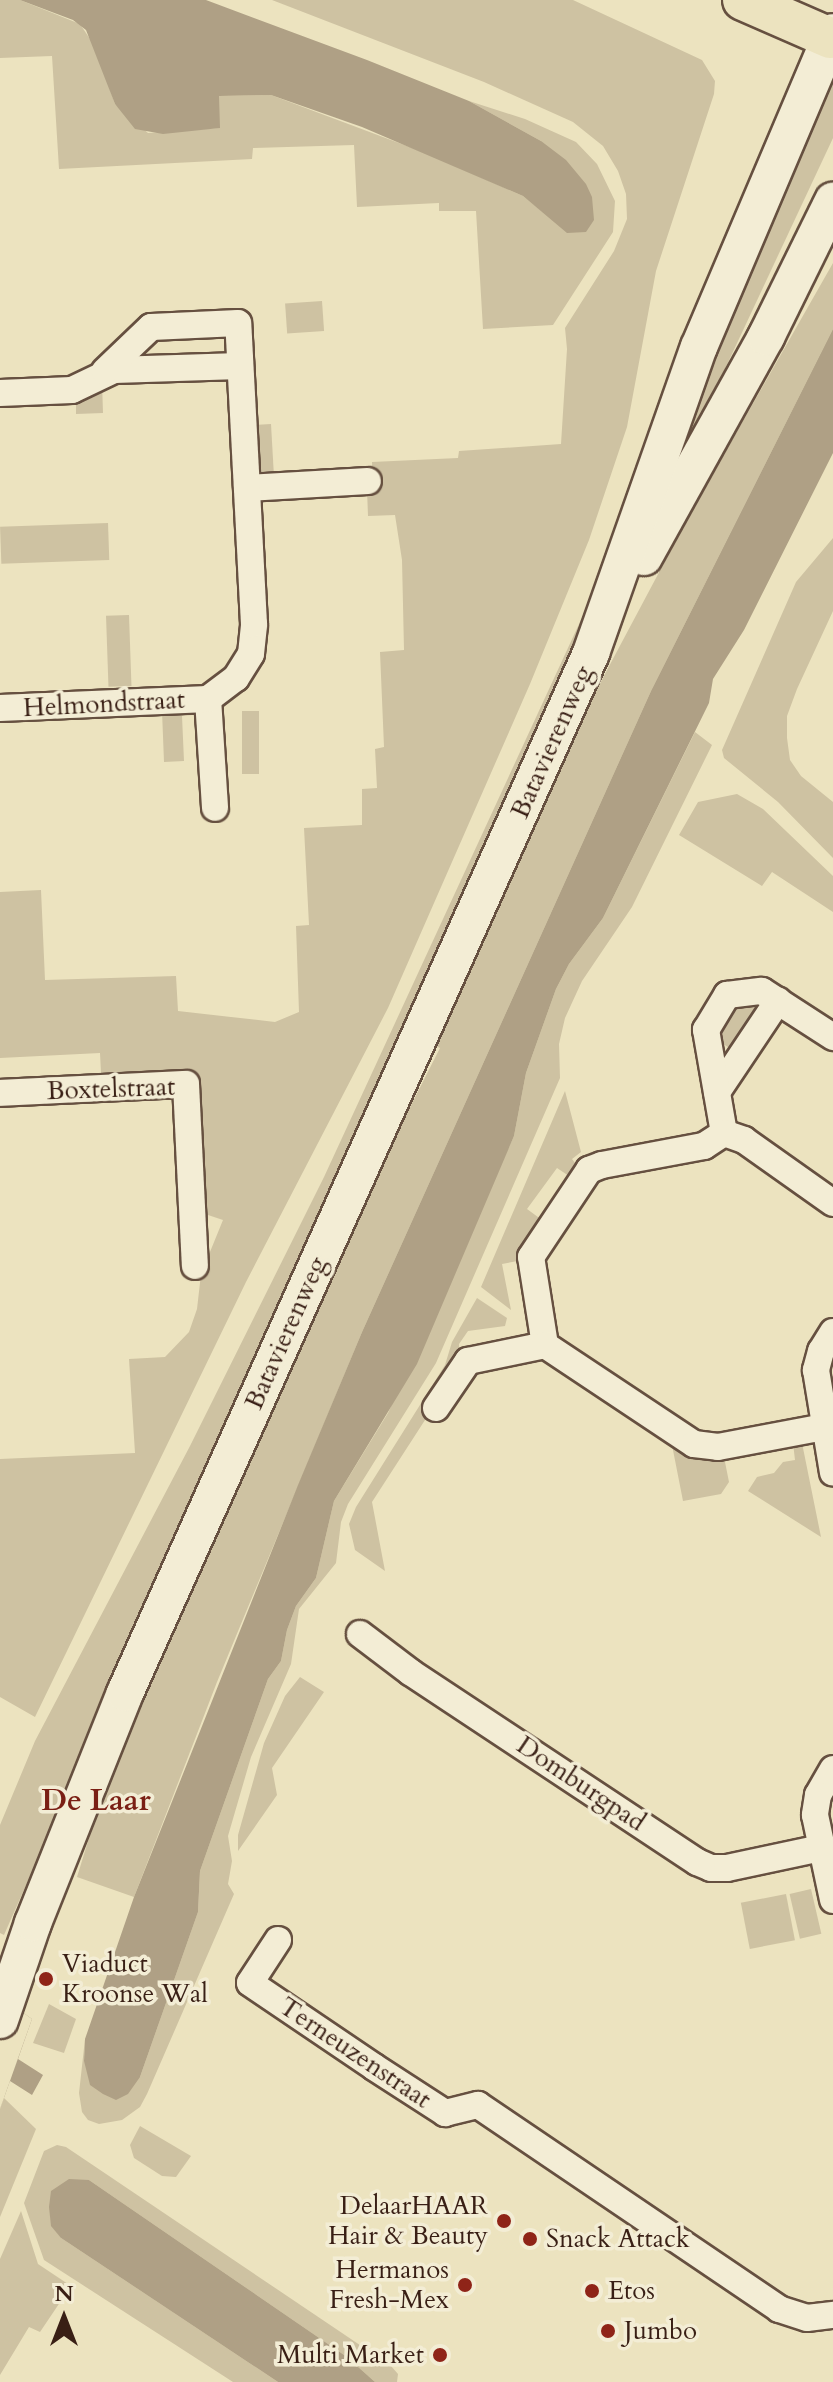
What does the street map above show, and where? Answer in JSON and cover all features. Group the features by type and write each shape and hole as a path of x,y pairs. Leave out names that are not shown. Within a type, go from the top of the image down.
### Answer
{"main road":[{"path":"743,0 832,37"},
{"name":"Batavierenweg","path":"4,2010 33,1923 125,1693 591,653 699,347 832,37"},
{"name":"Batavierenweg","path":"591,653 766,337 833,201"}],"street":[{"name":"Helmondstraat","path":"0,393 72,390 105,371 151,327 238,323 254,640 251,654 236,678 208,699 0,708"},
{"name":"Helmondstraat","path":"105,371 240,366"},
{"path":"247,488 368,481"},
{"name":"Helmondstraat","path":"208,699 215,808"},
{"path":"724,1133 706,1030 727,995 755,990 778,1001 833,1037"},
{"path":"717,1092 778,1001"},
{"name":"Boxtelstraat","path":"0,1093 186,1084 195,1266"},
{"path":"724,1133 744,1140 833,1203"},
{"path":"545,1345 531,1257 589,1170 704,1146 724,1133"},
{"path":"833,1332 821,1351 816,1370 833,1473"},
{"path":"436,1408 468,1361 545,1345 694,1444 718,1447 824,1427"},
{"name":"Domburgpad","path":"360,1634 410,1672 711,1868 821,1848"},
{"path":"833,1769 818,1795 815,1815 833,1900"},
{"name":"Terneuzenstraat","path":"278,1940 250,1983 374,2067 445,2113 478,2105 779,2309 807,2318 833,2315"}],"shaded area":[{"path":"0,0 20,0 80,24 94,45 115,104 148,133 219,128 218,96 271,95 423,152 523,196 544,213 541,141 469,101 525,119 576,142 597,164 615,201 613,232 553,325 483,329 476,211 439,211 439,203 357,207 354,145 253,148 252,159 59,169 52,56 0,58"},
{"path":"20,0 206,0 367,60 469,101 541,141 566,160 586,184 592,197 594,220 586,232 567,233 523,196 362,127 271,95 219,96 220,128 163,134 135,129 115,104 86,30 73,20"},
{"path":"272,0 573,0 702,60 715,81 714,94 656,271 627,427 589,540 530,684 388,1008 246,1282 35,1717 0,1697 0,1459 135,1453 129,1359 165,1357 189,1332 197,1309 201,1274 223,1220 196,1211 192,1079 113,1083 101,1073 100,1053 0,1058 0,892 41,890 45,980 176,976 178,1011 275,1022 299,1012 296,926 309,925 304,828 362,825 362,789 377,788 375,749 384,747 380,652 404,650 402,560 395,515 368,516 367,489 373,488 372,462 458,458 459,451 561,444 567,349 565,328 614,251 627,219 626,194 618,171 603,146 573,122 484,82"},
{"path":"833,77 833,138 694,435 689,440 676,436"},
{"path":"833,263 833,329 651,691 362,1332 217,1682 134,1897 77,1877 106,1783 304,1316 440,1048 428,1042 565,749 689,516"},
{"path":"322,301 324,331 287,334 285,304"},
{"path":"833,329 833,453 744,630 713,679 709,703 603,918 569,964 556,989 526,1073 514,1136 417,1364 334,1501 316,1578 296,1606 281,1661 268,1679 200,1871 198,1912 140,2077 128,2094 116,2100 90,2085 84,2061 85,2039 134,1897 298,1485 362,1332 651,691"},
{"path":"102,382 103,413 76,414 76,399"},
{"path":"271,424 274,477 259,477 253,425"},
{"path":"108,523 109,560 1,564 0,527"},
{"path":"621,533 511,796 261,1340 128,1654 4,1935 0,1933 0,1825 35,1741 190,1446 324,1177"},
{"path":"833,538 833,611 787,716 787,738 790,760 801,776 833,802 833,858 778,802 724,758 722,750 796,582"},
{"path":"129,615 131,686 108,687 106,616"},
{"path":"192,710 192,715 182,716 184,761 164,762 162,711"},
{"path":"242,711 259,711 259,774 242,774"},
{"path":"695,732 712,745 632,907 582,981 565,1018 559,1044 560,1078 436,1363 348,1504 341,1522 336,1563 299,1609 291,1664 251,1757 228,1836 232,1861 228,1884 234,1894 147,2094 140,2107 122,2120 99,2124 88,2120 82,2112 79,2093 85,2039 84,2061 140,2077 198,1912 200,1871 268,1679 281,1661 296,1606 316,1578 334,1501 388,1413 514,1136 526,1073 556,989 569,964 603,918"},
{"path":"737,794 763,809 833,876 833,912 772,872 762,886 679,835 698,802"},
{"path":"735,1003 764,1004 733,1050 718,1041 715,1031"},
{"path":"565,1091 581,1152 572,1159 579,1168 572,1178 557,1168 527,1209 542,1220 523,1260 502,1264 511,1310 481,1287"},
{"path":"477,1298 507,1318 505,1326 468,1331 459,1344 459,1362 447,1386 372,1502 385,1571 355,1550 349,1524 356,1507 445,1365 452,1342"},
{"path":"793,1443 802,1443 821,1537 748,1491 757,1477 774,1473 783,1462 795,1460"},
{"path":"672,1445 690,1456 706,1460 724,1457 729,1482 721,1494 683,1501"},
{"path":"300,1677 324,1692 272,1768 277,1795 238,1851 238,1835 264,1743 285,1696"},
{"path":"811,1889 821,1934 800,1939 790,1894"},
{"path":"786,1894 795,1940 750,1949 741,1903"},
{"path":"0,1996 32,2019 18,2059 43,2075 32,2095 10,2081 0,2109"},
{"path":"49,2004 76,2019 64,2053 33,2043"},
{"path":"4,2098 36,2129 0,2217 0,2109"},
{"path":"140,2126 191,2156 176,2177 162,2176 134,2158 130,2145"},
{"path":"57,2145 66,2147 391,2366 398,2374 397,2382 375,2382 347,2357 89,2180 61,2238 278,2382 233,2382 44,2260 24,2203 44,2151"},
{"path":"69,2179 89,2180 347,2357 375,2382 278,2382 61,2238 51,2226 51,2191"},
{"path":"21,2211 38,2264 71,2286 40,2332 29,2327 0,2375 0,2259"}],"pier":[{"path":"0,1996 32,2019 0,2109"}],"place":[{"name":"Viaduct Kroonse Wal","path":"46,1979"},
{"name":"DelaarHAAR Hair & Beauty","path":"504,2221"},
{"name":"Snack Attack","path":"530,2239"},
{"name":"Hermanos Fresh-Mex","path":"465,2285"},
{"name":"Etos","path":"592,2291"},
{"name":"Jumbo","path":"608,2331"},
{"name":"Multi Market","path":"440,2355"}],"district":[{"name":"De Laar","path":"96,1801"}]}
